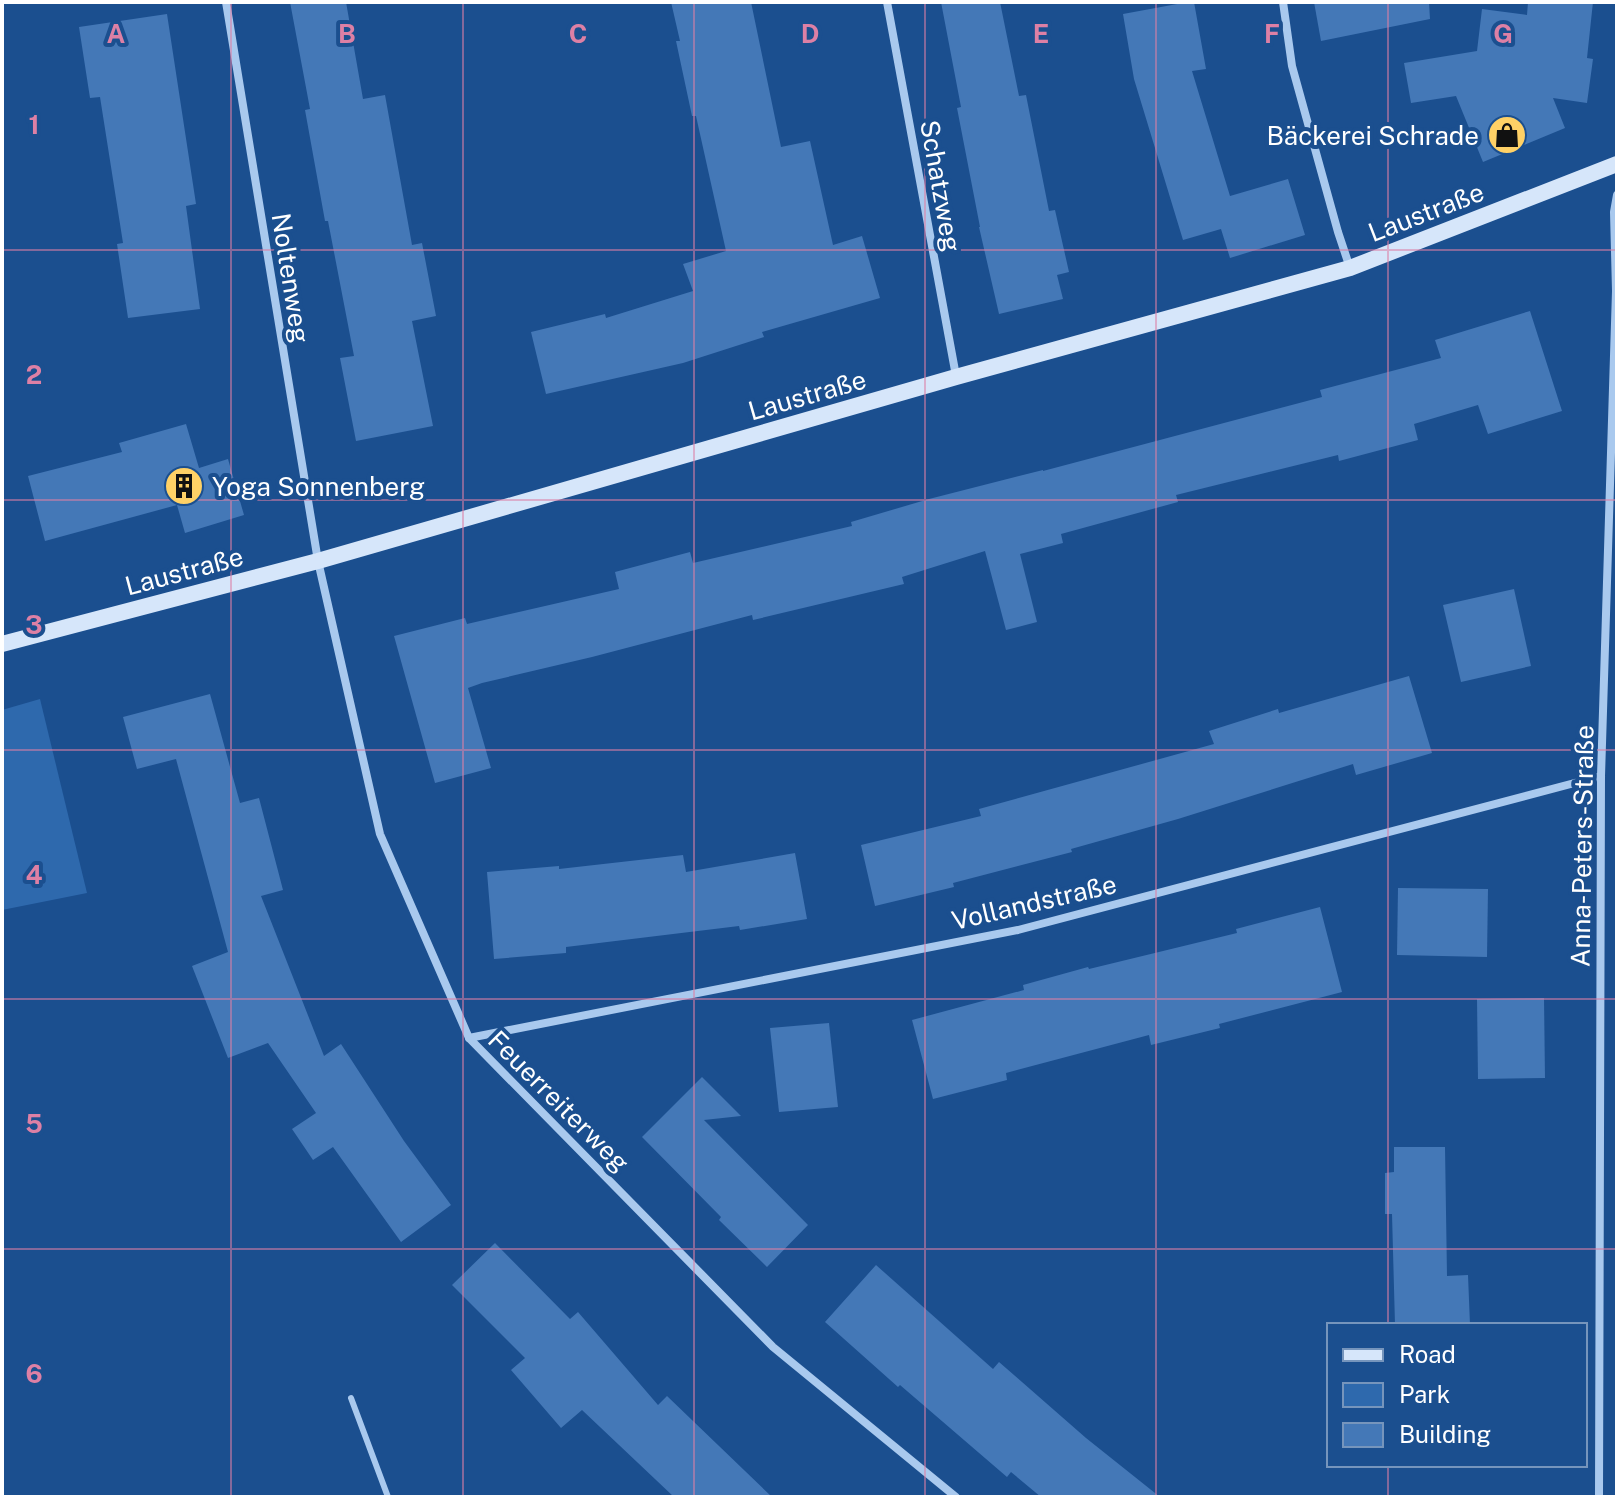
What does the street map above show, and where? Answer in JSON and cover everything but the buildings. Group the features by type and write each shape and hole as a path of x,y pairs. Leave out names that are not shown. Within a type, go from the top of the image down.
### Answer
{"street":[{"name":"Noltenweg","path":"226,2 318,561"},
{"name":"Schatzweg","path":"887,2 956,377"},
{"path":"1283,2 1292,66 1350,268"},
{"name":"Laustraße","path":"2,644 318,561 956,377 1350,268 1617,164"},
{"name":"Anna-Peters-Straße","path":"1599,1497 1601,776 1616,291 1614,212 1617,195"},
{"name":"Feuerreiterweg","path":"318,561 380,834 469,1038 773,1347 956,1497"},
{"name":"Vollandstraße","path":"469,1038 1018,930 1601,776"}],"lane":[{"path":"351,1398 388,1497"}],"green space":[{"path":"40,699 87,893 2,910 2,710"}],"place":[{"name":"Bäckerei Schrade","path":"1507,135"},
{"name":"Yoga Sonnenberg","path":"184,486"}]}
